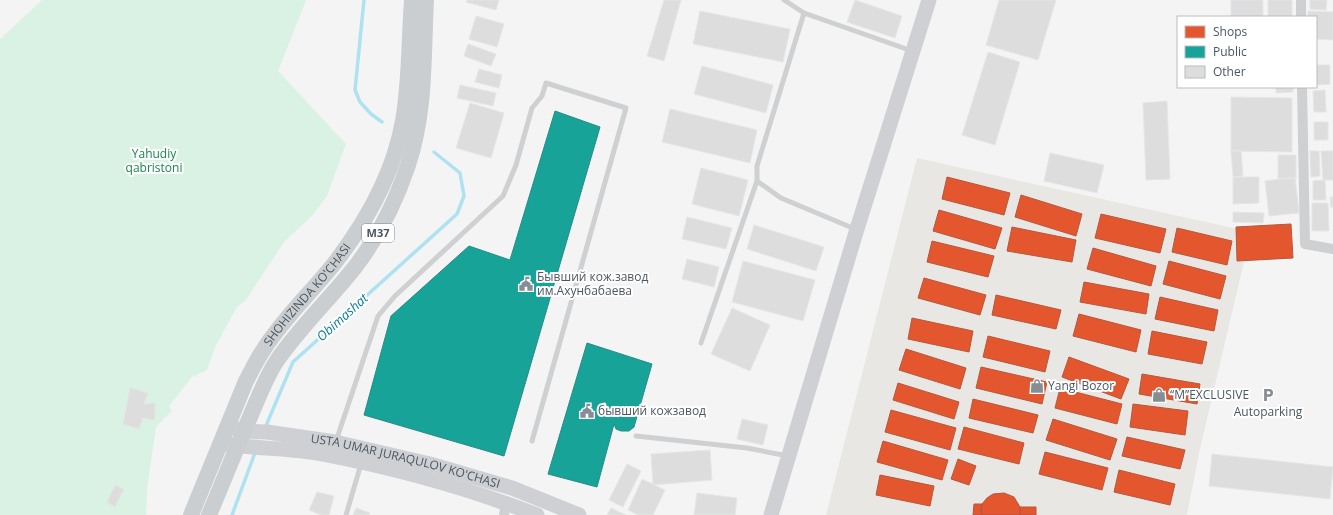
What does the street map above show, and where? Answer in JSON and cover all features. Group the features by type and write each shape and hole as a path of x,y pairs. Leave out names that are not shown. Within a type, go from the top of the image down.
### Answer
{"main road":[{"name":"SHOHIZINDA KO'CHASI","path":"191,515 246,381 264,348 354,237 379,192 399,138 403,120 407,87 412,0"},
{"name":"SHOHIZINDA KO'CHASI","path":"209,515 244,431 278,359 355,267 376,236 393,204 408,165 423,99 426,0"},
{"path":"772,515 857,229 929,0"},
{"name":"USTA UMAR JURAQULOV KO'CHASI","path":"227,426 244,431 267,432 335,442 430,464 504,486 579,515"},
{"name":"USTA UMAR JURAQULOV KO'CHASI","path":"221,443 320,454 361,463 432,480 505,509 537,515"}],"street":[{"path":"1301,0 1301,16"},
{"path":"1302,88 1305,244 1333,249"}],"lane":[{"path":"784,0 804,13 913,51"},
{"path":"701,343 757,180 757,166 804,13"},
{"path":"335,442 378,316 395,296 503,196 516,165 532,108 542,96 546,83 626,108 532,441"},
{"path":"757,180 781,198 857,229"},
{"path":"636,436 747,448 789,457"},
{"path":"346,515 361,463"}],"shaded area":[{"name":"Yangi Bozor","path":"917,158 1251,232 1199,453 1187,515 826,515"}],"green space":[{"name":"Yahudiy qabristoni","path":"42,0 306,0 278,71 346,144 327,196 312,216 284,242 246,300 237,307 216,345 207,370 192,377 169,406 172,411 156,427 147,489 146,515 0,515 0,39"}],"building: Shops":[{"path":"947,177 1010,193 1004,215 942,199"},
{"path":"1021,195 1082,214 1076,236 1015,217"},
{"path":"939,210 1002,228 995,249 933,231"},
{"path":"1101,214 1166,229 1160,253 1095,238"},
{"path":"1291,224 1293,258 1237,261 1236,227"},
{"path":"1012,227 1076,240 1072,262 1007,251"},
{"path":"1177,228 1232,241 1227,265 1172,252"},
{"path":"932,241 994,256 988,277 927,262"},
{"path":"1093,248 1156,266 1151,286 1087,269"},
{"path":"1169,261 1226,276 1220,299 1163,284"},
{"path":"924,278 986,295 980,315 918,298"},
{"path":"1084,282 1149,294 1146,314 1080,302"},
{"path":"996,295 1061,310 1056,329 992,315"},
{"path":"1160,297 1218,310 1214,331 1155,319"},
{"path":"1079,314 1141,330 1136,352 1073,336"},
{"path":"912,318 973,331 969,352 908,339"},
{"path":"1152,331 1207,342 1202,364 1148,354"},
{"path":"988,336 1050,351 1045,372 983,357"},
{"path":"906,349 966,368 960,389 899,370"},
{"path":"1069,357 1129,379 1121,399 1062,377"},
{"path":"981,367 1047,382 1042,404 976,388"},
{"path":"1142,374 1200,384 1197,404 1139,394"},
{"path":"898,383 959,402 954,419 893,400"},
{"path":"1060,388 1122,404 1117,424 1055,408"},
{"path":"973,399 1038,415 1033,433 969,418"},
{"path":"1133,404 1188,411 1185,435 1130,427"},
{"path":"891,410 956,428 950,450 885,432"},
{"path":"1053,419 1117,439 1110,460 1046,440"},
{"path":"964,427 1024,443 1019,464 958,449"},
{"path":"1127,437 1185,450 1180,469 1122,456"},
{"path":"883,441 948,460 942,480 877,462"},
{"path":"1045,452 1108,468 1102,490 1039,474"},
{"path":"958,459 976,466 969,485 951,479"},
{"path":"1119,470 1175,484 1170,505 1114,492"},
{"path":"880,475 934,486 930,506 876,495"},
{"path":"1004,493 1014,497 1020,507 1020,515 982,515 982,504 987,498 993,494"},
{"path":"974,504 982,504 982,515 973,515"},
{"path":"1020,507 1036,507 1036,515 1020,515"}],"building: Public":[{"path":"555,111 600,127 504,456 364,415 391,316 469,246 510,260"},
{"path":"587,343 652,364 634,427 629,431 621,431 616,429 614,424 597,487 548,474"}],"building: Other":[{"path":"467,0 499,0 496,10 466,2"},
{"path":"664,0 681,0 664,61 647,56"},
{"path":"855,0 902,16 895,38 847,22"},
{"path":"999,0 1056,0 1038,60 986,45"},
{"path":"1231,0 1263,0 1263,16 1231,16"},
{"path":"1268,0 1292,0 1292,16 1268,16"},
{"path":"1310,0 1327,0 1326,10 1310,9"},
{"path":"700,11 790,29 783,62 693,44"},
{"path":"1308,11 1333,12 1333,40 1317,39 1317,16 1308,16"},
{"path":"476,16 504,24 497,47 469,39"},
{"path":"468,44 496,54 491,66 464,56"},
{"path":"988,52 1020,62 995,145 962,135"},
{"path":"1317,65 1330,65 1330,84 1317,85"},
{"path":"702,66 773,85 766,113 694,94"},
{"path":"479,69 502,75 499,88 475,82"},
{"path":"460,85 496,93 493,106 457,98"},
{"path":"1276,88 1293,88 1293,92 1276,93"},
{"path":"1325,90 1326,112 1314,112 1313,91"},
{"path":"1231,97 1292,98 1292,152 1231,151"},
{"path":"1167,101 1170,179 1146,180 1143,103"},
{"path":"470,103 504,113 491,158 456,148"},
{"path":"670,109 757,130 750,163 662,142"},
{"path":"1314,122 1328,122 1328,140 1314,140"},
{"path":"1241,150 1243,176 1233,177 1231,151"},
{"path":"1310,151 1319,151 1320,176 1311,177"},
{"path":"1321,151 1333,151 1333,180 1323,180"},
{"path":"1050,153 1104,165 1097,193 1044,181"},
{"path":"1278,155 1296,155 1296,179 1278,179"},
{"path":"701,168 748,180 739,216 692,204"},
{"path":"1233,177 1259,177 1259,203 1233,204"},
{"path":"1295,177 1299,213 1269,216 1265,181"},
{"path":"1325,180 1326,200 1313,200 1313,181"},
{"path":"1330,197 1333,197 1333,207 1331,207"},
{"path":"1312,203 1328,203 1329,231 1312,231"},
{"path":"1233,212 1264,213 1263,223 1233,222"},
{"path":"687,217 732,228 726,249 682,239"},
{"path":"754,225 824,247 816,271 747,249"},
{"path":"687,259 719,267 714,287 682,279"},
{"path":"743,261 815,280 803,321 732,302"},
{"path":"732,308 770,325 750,371 711,354"},
{"path":"130,388 148,393 144,404 155,403 155,420 143,418 139,429 123,424"},
{"path":"742,419 768,425 763,445 737,439"},
{"path":"710,450 712,480 653,485 651,454"},
{"path":"1212,454 1333,467 1330,499 1209,486"},
{"path":"627,464 641,471 623,507 609,500"},
{"path":"642,479 665,490 653,515 638,515 628,510"},
{"path":"115,485 124,489 115,507 107,502"},
{"path":"317,492 334,496 329,515 321,515 309,510"},
{"path":"697,493 737,498 735,515 694,515"},
{"path":"356,508 370,513 369,515 353,515"},
{"path":"611,508 626,515 607,515"}],"waterway":[{"name":"Obimashat","path":"364,0 355,90 360,102 371,114 382,122"},
{"name":"Obimashat","path":"265,428 293,362 457,214 464,196 460,173 434,152"},
{"name":"Obimashat","path":"232,515 256,450"}],"place":[{"name":"Бывший кож.завод им.Ахунбабаева","path":"526,284"},
{"name":"Yangi Bozor","path":"1037,386"},
{"name":"“M”EXCLUSIVE","path":"1159,395"},
{"name":"Autoparking","path":"1268,395"},
{"name":"бывший кожзавод","path":"587,411"}]}
